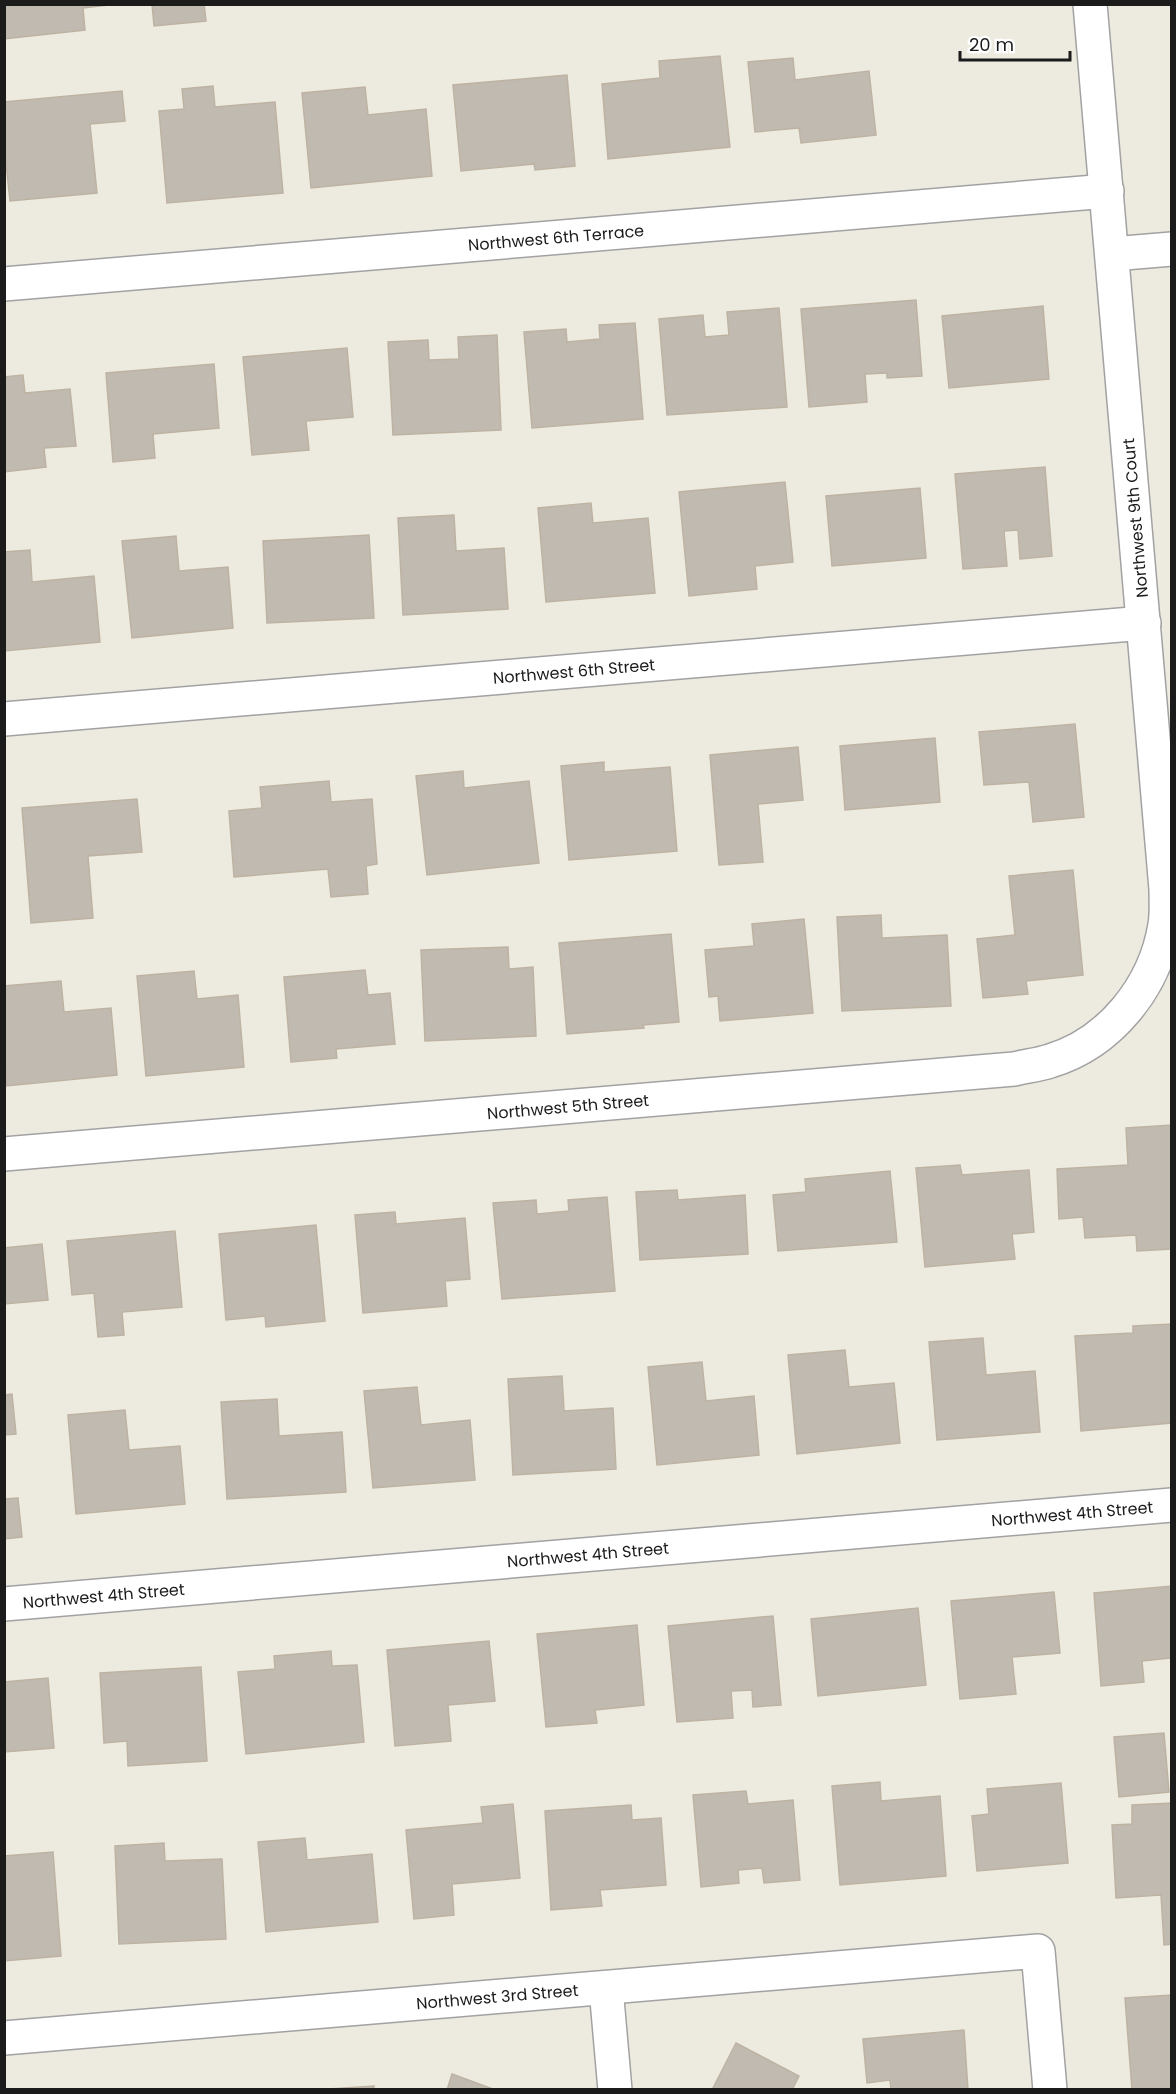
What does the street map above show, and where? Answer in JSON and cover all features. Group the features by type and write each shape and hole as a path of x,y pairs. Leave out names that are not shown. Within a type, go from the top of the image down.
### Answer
{"street":[{"name":"Northwest 9th Court","path":"1090,4 1166,889 1165,924 1156,961 1139,994 1118,1020"},
{"name":"Northwest 6th Terrace","path":"4,284 1107,191"},
{"path":"1112,254 1172,249"},
{"name":"Northwest 6th Street","path":"4,719 1144,623"},
{"name":"Northwest 5th Street","path":"4,1154 1014,1069 1051,1061 1085,1046 1118,1020"},
{"name":"Northwest 4th Street","path":"4,1604 1172,1505"},
{"name":"Northwest 3rd Street","path":"4,2038 1038,1951 1050,2090"},
{"path":"606,1988 615,2090"}],"building":[{"path":"4,4 117,4 83,8 85,30 4,39"},
{"path":"152,4 204,4 206,21 154,26"},
{"path":"720,56 730,147 608,159 602,84 660,78 659,61"},
{"path":"793,58 795,80 869,71 876,135 801,143 799,128 755,132 748,62"},
{"path":"567,75 575,166 535,170 534,164 461,171 453,85"},
{"path":"213,86 215,107 275,102 283,193 167,203 159,111 184,109 182,89"},
{"path":"365,87 368,115 426,109 432,176 311,188 302,93"},
{"path":"122,91 125,121 90,124 97,193 10,201 4,145 4,102"},
{"path":"916,300 922,376 887,378 887,373 865,374 867,402 809,407 801,309"},
{"path":"1043,306 1049,379 949,388 942,316"},
{"path":"779,308 787,407 667,415 659,319 703,315 705,337 729,335 727,312"},
{"path":"635,323 643,419 532,428 524,332 566,329 567,342 600,339 599,325"},
{"path":"497,335 501,430 393,435 388,342 428,340 429,360 459,359 458,337"},
{"path":"347,348 353,417 306,421 309,450 252,455 243,357"},
{"path":"214,364 219,428 153,434 155,458 113,462 106,373"},
{"path":"23,375 25,393 70,389 76,446 44,448 46,467 4,472 4,377"},
{"path":"1045,467 1052,556 1020,559 1018,530 1004,531 1007,566 963,569 955,474"},
{"path":"785,482 793,562 755,566 757,589 689,596 679,492"},
{"path":"920,488 926,558 832,566 826,496"},
{"path":"591,503 593,523 648,518 655,593 546,602 538,508"},
{"path":"454,515 456,551 504,548 508,609 403,615 398,518"},
{"path":"369,535 374,618 267,623 263,541"},
{"path":"176,536 179,571 228,567 233,628 132,638 122,541"},
{"path":"30,550 32,582 94,576 100,642 4,651 4,552"},
{"path":"1075,724 1084,817 1033,822 1029,782 984,785 979,732"},
{"path":"935,738 940,802 845,810 840,746"},
{"path":"798,747 803,800 758,804 763,862 719,865 710,755"},
{"path":"604,762 604,772 670,767 677,851 569,860 561,766"},
{"path":"463,771 464,788 529,781 539,863 427,875 416,776"},
{"path":"329,781 331,802 372,799 377,864 366,866 368,894 331,897 328,869 234,877 229,811 262,808 260,787"},
{"path":"137,799 142,852 88,856 93,918 31,923 22,808"},
{"path":"1073,870 1083,975 1026,981 1028,994 983,998 977,939 1015,935 1009,876"},
{"path":"881,915 882,938 947,935 951,1006 842,1011 837,917"},
{"path":"804,919 813,1013 720,1021 718,996 709,997 705,950 754,946 752,924"},
{"path":"671,934 679,1022 643,1025 644,1028 567,1034 559,943"},
{"path":"508,947 509,969 533,967 536,1036 425,1041 421,950"},
{"path":"365,970 368,995 390,993 395,1044 336,1049 337,1058 291,1062 284,977"},
{"path":"194,971 197,999 238,995 244,1067 146,1076 137,976"},
{"path":"61,981 64,1012 111,1008 117,1075 6,1086 4,986"},
{"path":"1172,1125 1172,1249 1137,1251 1136,1235 1085,1238 1083,1217 1059,1219 1057,1169 1128,1165 1126,1128"},
{"path":"960,1165 962,1175 1029,1170 1034,1232 1012,1234 1015,1259 925,1267 916,1168"},
{"path":"890,1171 897,1242 778,1251 773,1195 806,1192 805,1179"},
{"path":"677,1190 678,1200 745,1195 748,1254 640,1260 636,1192"},
{"path":"607,1197 615,1291 502,1299 493,1203 536,1200 537,1214 569,1211 568,1200"},
{"path":"395,1212 396,1224 465,1218 470,1279 445,1281 447,1306 363,1313 355,1215"},
{"path":"316,1225 325,1321 266,1327 265,1316 226,1320 219,1234"},
{"path":"175,1231 182,1307 122,1312 124,1335 98,1337 94,1293 72,1295 67,1241"},
{"path":"42,1244 48,1300 4,1304 4,1248"},
{"path":"1172,1324 1172,1423 1081,1431 1075,1336 1133,1333 1133,1326"},
{"path":"983,1338 986,1375 1035,1371 1040,1432 937,1440 929,1342"},
{"path":"845,1350 849,1387 894,1383 900,1443 797,1454 788,1355"},
{"path":"702,1362 706,1401 754,1396 759,1455 657,1465 648,1367"},
{"path":"562,1376 564,1411 613,1408 616,1469 513,1475 508,1379"},
{"path":"417,1387 421,1425 470,1420 475,1480 373,1488 364,1391"},
{"path":"12,1394 16,1434 4,1435 4,1395"},
{"path":"277,1399 279,1436 342,1432 346,1492 227,1499 221,1402"},
{"path":"125,1410 129,1450 180,1446 185,1504 76,1514 68,1415"},
{"path":"18,1498 22,1537 4,1539 4,1499"},
{"path":"1172,1586 1172,1662 1171,1658 1142,1661 1144,1682 1101,1686 1094,1593"},
{"path":"1054,1592 1060,1653 1012,1657 1016,1694 960,1699 951,1601"},
{"path":"918,1608 926,1685 818,1696 811,1619"},
{"path":"773,1616 781,1705 753,1707 752,1690 731,1691 733,1718 677,1722 668,1626"},
{"path":"637,1625 644,1705 595,1710 597,1723 546,1727 537,1634"},
{"path":"489,1641 495,1701 448,1705 451,1741 395,1746 387,1650"},
{"path":"331,1651 332,1666 357,1665 364,1742 246,1754 238,1672 275,1669 274,1656"},
{"path":"201,1667 207,1761 128,1766 127,1741 104,1743 100,1673"},
{"path":"48,1678 54,1748 4,1752 4,1682"},
{"path":"1164,1733 1169,1792 1119,1797 1114,1737"},
{"path":"880,1782 881,1801 940,1796 946,1876 840,1885 832,1786"},
{"path":"1061,1783 1068,1863 977,1871 972,1816 989,1814 987,1789"},
{"path":"746,1791 748,1804 793,1800 800,1880 764,1883 762,1868 738,1870 739,1883 701,1887 693,1795"},
{"path":"1172,1803 1172,1944 1164,1945 1161,1895 1116,1898 1112,1825 1132,1824 1132,1805"},
{"path":"513,1804 520,1878 452,1884 454,1915 414,1919 406,1830 483,1823 481,1807"},
{"path":"631,1805 632,1820 661,1818 666,1885 600,1890 602,1906 551,1910 545,1811"},
{"path":"305,1838 307,1860 372,1854 378,1922 266,1932 258,1842"},
{"path":"164,1843 165,1861 222,1859 226,1939 119,1944 115,1846"},
{"path":"53,1852 61,1956 4,1961 4,1856"},
{"path":"1172,1995 1172,2090 1132,2090 1125,1998"},
{"path":"964,2030 968,2090 891,2090 890,2080 867,2083 863,2039"},
{"path":"736,2043 799,2076 792,2090 712,2090"},
{"path":"452,2074 493,2089 493,2090 447,2090"},
{"path":"374,2086 374,2090 314,2090"}]}
